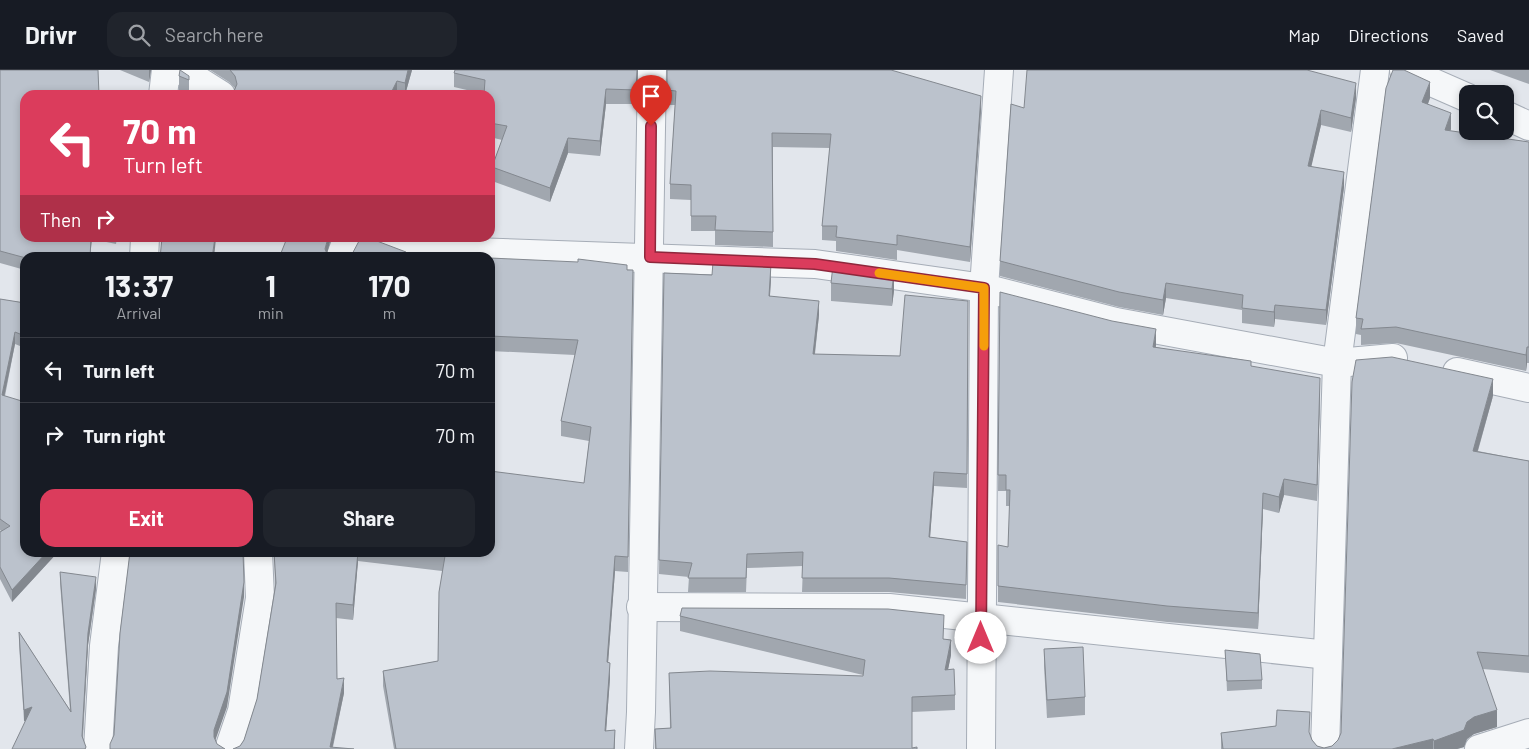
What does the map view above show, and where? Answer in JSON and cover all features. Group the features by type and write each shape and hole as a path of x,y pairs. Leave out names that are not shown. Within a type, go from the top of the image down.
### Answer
{"street":[{"path":"164,90 166,70"},
{"path":"181,70 213,90"},
{"path":"639,749 650,257 652,70"},
{"path":"981,749 984,288 999,70"},
{"path":"1325,749 1328,572 1337,363 1375,70"},
{"path":"1404,70 1459,94"},
{"path":"1514,119 1529,126"},
{"path":"406,244 815,264 984,288 1116,322 1337,363 1393,358 1529,388"},
{"path":"98,749 104,646 115,557"},
{"path":"230,749 242,710 260,598 258,557"},
{"path":"641,606 889,608 1328,655"},
{"path":"1478,749 1529,733"}],"building":[{"path":"0,70 98,70 99,90 20,90 20,242 91,242 90,252 20,252 20,256 0,251"},
{"path":"180,70 189,76 189,80 179,76"},
{"path":"230,70 408,70 405,83 397,81 392,90 234,90 237,84 235,76"},
{"path":"455,70 637,70 636,90 606,89 600,141 568,138 550,188 495,168 495,159 507,126 495,124 495,90 484,90 485,80 454,73"},
{"path":"667,70 891,70 981,96 970,247 897,235 897,245 836,237 837,226 822,226 831,134 772,133 773,232 715,230 716,216 691,216 691,185 670,184 676,91 667,90"},
{"path":"1027,70 1307,70 1356,83 1351,118 1321,110 1308,166 1344,172 1326,310 1275,305 1274,312 1242,308 1243,295 1166,283 1163,300 1119,292 1000,261 1011,104 1024,108"},
{"path":"1393,70 1404,70 1430,82 1422,102 1451,113 1445,130 1459,132 1459,140 1514,140 1529,142 1529,347 1527,347 1526,355 1396,327 1361,329 1363,319 1356,318 1386,88"},
{"path":"162,242 214,242 213,252 161,252"},
{"path":"285,242 327,242 326,252 281,252"},
{"path":"358,242 380,242 406,252 353,252"},
{"path":"495,258 578,262 578,259 627,265 627,270 633,270 628,557 615,556 607,662 610,663 605,731 615,730 614,749 396,749 383,671 438,661 439,592 445,557 495,557 495,472 584,483 591,427 561,421 578,340 495,336"},
{"path":"713,262 771,264 769,296 819,301 813,354 900,356 905,295 968,301 967,474 934,472 929,537 967,542 966,585 889,578 802,578 803,552 747,554 746,578 688,578 692,563 659,560 664,273 712,275"},
{"path":"833,265 894,273 892,289 831,283"},
{"path":"1000,292 1112,321 1156,329 1153,347 1251,361 1251,366 1320,378 1317,485 1284,479 1279,497 1263,493 1258,613 1167,606 998,586 998,545 1008,547 1010,490 1006,490 1006,475 998,475"},
{"path":"0,299 20,302 20,334 15,332 2,395 20,400 20,557 42,557 12,590 0,567 0,532 10,526 0,519"},
{"path":"1392,357 1493,379 1473,451 1529,461 1529,656 1477,652 1497,710 1474,717 1467,722 1464,730 1434,741 1433,739 1392,749 1223,749 1221,733 1276,726 1277,710 1310,712 1309,732 1317,746 1324,748 1332,746 1338,740 1341,733 1352,382 1356,360"},
{"path":"129,557 243,557 244,582 227,692 214,730 217,744 225,749 110,749 114,735 120,633"},
{"path":"274,557 358,557 353,605 336,603 337,679 344,678 330,747 354,749 233,749 240,746 244,740 257,699 276,583"},
{"path":"60,572 96,577 88,633 82,736 86,747 85,749 12,749 32,707 24,710 19,632 71,712"},
{"path":"682,608 888,609 944,615 943,639 951,640 945,670 954,669 955,695 912,697 912,748 917,747 917,749 656,749 655,729 671,728 669,673 710,671 863,676 865,660 680,616"},
{"path":"1083,647 1085,697 1047,700 1044,649"},
{"path":"1225,650 1260,654 1262,680 1227,681"}],"slow traffic":[{"path":"879,273 984,288 984,346"}],"route":[{"path":"651,126 650,257 815,264 984,288 981,638"}]}
